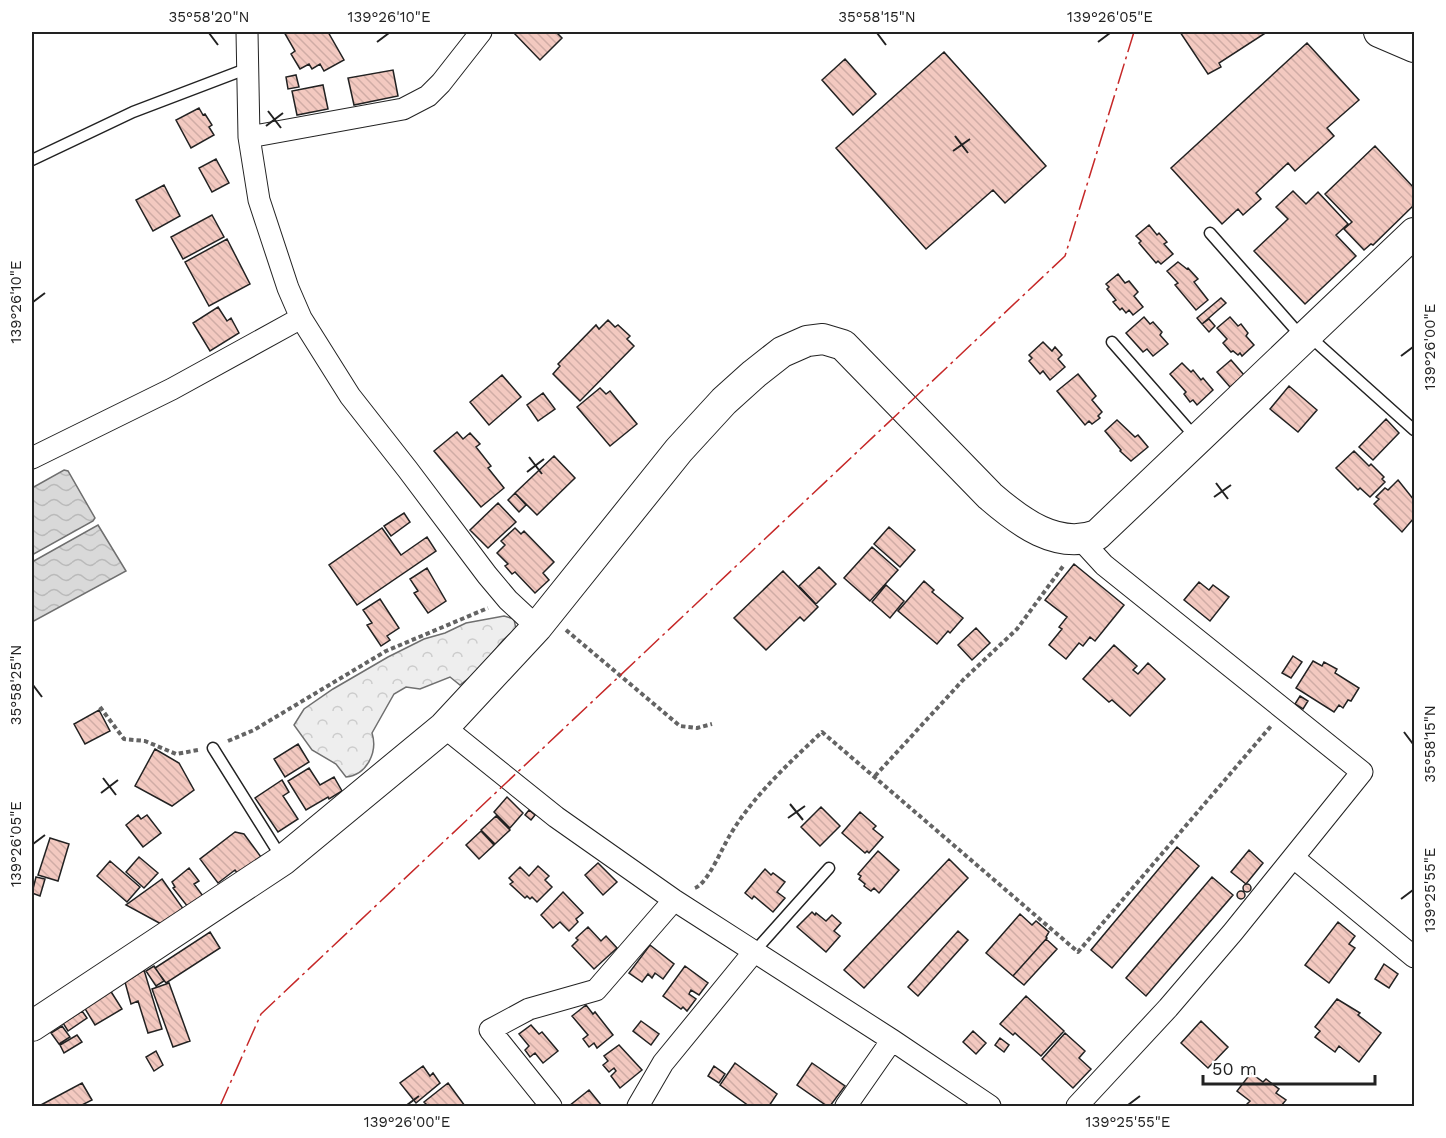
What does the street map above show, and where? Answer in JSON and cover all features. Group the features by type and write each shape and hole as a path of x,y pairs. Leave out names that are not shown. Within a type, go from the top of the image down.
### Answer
{"street":[{"path":"247,32 249,136 259,200 288,288 301,318 350,396 487,575 508,600 542,621"},
{"path":"249,136 403,109 428,96 481,32"},
{"path":"1379,32 1414,47"},
{"path":"32,1026 283,860 444,727 542,621 679,450 724,401 782,352 807,341 823,339 843,345 990,496 1015,517 1054,537 1082,541 1097,535 1414,233"},
{"path":"32,458 172,389 301,318"},
{"path":"1077,1107 1168,1008 1362,772 1104,566 1082,541"},
{"path":"444,727 556,817 674,900 753,953 892,1040 990,1107"},
{"path":"1293,858 1414,957"},
{"path":"551,1107 490,1030 529,1009 596,990 674,900"},
{"path":"638,1107 663,1064 753,953"},
{"path":"846,1107 892,1040"}],"lane":[{"path":"32,160 133,112 246,69"},
{"path":"1210,233 1305,337 1414,430"},
{"path":"1112,342 1197,439"},
{"path":"213,748 283,860"},
{"path":"753,953 829,868"}],"path":[{"path":"875,776 963,680 1017,629 1082,541"},
{"path":"100,707 124,739 146,741 176,754 213,748 254,730 386,651 508,600"},
{"path":"542,621 680,726 697,728 712,724"},
{"path":"674,900 700,886 734,828 754,801 822,732 1078,952 1284,710"}],"green space":[{"path":"504,616 514,619 516,629 503,640 479,670 460,685 450,677 420,689 406,687 394,694 372,733 372,755 360,772 346,777 336,764 312,750 294,725 304,709 388,657 424,639 445,633 466,623"}],"water":[{"path":"64,470 68,471 95,518 32,555 32,488"},
{"path":"98,525 126,571 32,622 32,562"}],"building":[{"path":"284,32 328,32 344,60 324,71 320,64 312,69 309,64 300,69 291,54 295,51"},
{"path":"513,32 556,32 562,38 540,60"},
{"path":"1180,32 1267,32 1219,63 1221,67 1208,74"},
{"path":"1307,43 1359,100 1327,128 1334,136 1295,171 1288,163 1256,193 1261,199 1243,215 1238,209 1222,224 1171,168"},
{"path":"944,52 1046,166 1005,203 993,190 926,249 836,148"},
{"path":"845,59 876,94 853,115 822,80"},
{"path":"393,70 398,96 354,105 348,78"},
{"path":"296,75 299,87 288,89 286,77"},
{"path":"323,85 328,109 297,115 292,91"},
{"path":"199,108 212,125 209,127 214,135 191,148 176,120"},
{"path":"1375,146 1414,188 1414,205 1373,245 1371,244 1364,250 1344,229 1352,222 1325,194"},
{"path":"216,159 229,183 212,192 199,168"},
{"path":"164,185 180,216 153,231 136,200"},
{"path":"1293,191 1306,204 1318,192 1348,224 1336,235 1356,256 1305,304 1254,251 1288,219 1276,207"},
{"path":"212,215 224,237 183,259 171,237"},
{"path":"1149,225 1167,242 1164,244 1173,254 1161,264 1158,261 1156,263 1136,236"},
{"path":"227,239 250,284 209,306 185,262"},
{"path":"1178,262 1188,268 1198,279 1194,282 1208,300 1196,310 1175,285 1178,283 1167,271"},
{"path":"1118,274 1125,283 1129,281 1138,292 1134,296 1143,307 1133,315 1129,310 1126,313 1122,308 1120,310 1113,302 1116,300 1107,289 1109,287 1106,284"},
{"path":"1221,298 1226,303 1202,324 1197,318"},
{"path":"218,307 227,321 231,318 239,333 210,351 193,323"},
{"path":"1144,317 1150,324 1153,322 1162,332 1160,335 1168,344 1153,356 1147,349 1143,352 1126,333"},
{"path":"1230,317 1238,326 1241,324 1248,333 1246,336 1254,345 1242,356 1240,353 1238,355 1231,352 1223,343 1227,339 1217,328"},
{"path":"1209,319 1215,326 1209,332 1202,324"},
{"path":"608,320 615,327 618,325 630,336 627,339 634,346 580,401 553,374 560,366 558,364 596,325 599,329"},
{"path":"1043,342 1052,351 1055,347 1062,355 1058,359 1065,367 1050,380 1043,371 1040,374 1029,361 1032,358 1029,355"},
{"path":"1231,360 1244,375 1230,387 1217,372"},
{"path":"1182,363 1191,372 1193,370 1201,380 1203,378 1213,390 1197,405 1193,400 1190,402 1184,394 1186,392 1170,374"},
{"path":"1078,374 1096,396 1092,400 1102,412 1098,416 1100,418 1092,424 1089,421 1085,425 1057,391"},
{"path":"502,375 521,397 489,425 470,402"},
{"path":"1289,386 1317,410 1298,432 1270,409"},
{"path":"600,388 606,394 610,391 637,424 610,446 577,407"},
{"path":"543,393 555,409 538,421 527,405"},
{"path":"1386,419 1399,433 1373,460 1359,447"},
{"path":"1117,420 1135,437 1138,435 1148,447 1131,461 1105,431"},
{"path":"457,432 463,439 470,433 480,444 476,447 491,466 488,468 504,488 481,507 434,451"},
{"path":"1354,451 1384,477 1382,479 1385,482 1370,497 1360,488 1358,490 1336,468"},
{"path":"554,456 575,478 537,515 515,493"},
{"path":"1398,480 1414,500 1414,518 1402,532 1374,504 1379,499 1376,497 1385,488 1388,490"},
{"path":"515,493 526,505 519,512 508,500"},
{"path":"498,503 516,522 488,548 470,530"},
{"path":"404,513 410,522 391,536 384,526"},
{"path":"889,527 915,550 900,567 874,544"},
{"path":"382,528 401,555 427,537 436,551 357,605 329,565"},
{"path":"515,528 521,534 524,531 554,562 543,573 549,580 535,593 515,572 512,574 505,566 508,564 497,553 505,545 501,541"},
{"path":"872,547 898,570 870,601 844,578"},
{"path":"1074,564 1124,605 1095,641 1090,637 1083,646 1079,643 1066,659 1049,645 1062,629 1059,627 1067,617 1045,600"},
{"path":"819,567 836,584 816,604 799,586"},
{"path":"427,568 446,601 428,613 414,593 418,591 410,579"},
{"path":"783,571 818,607 804,621 800,617 766,650 734,618"},
{"path":"924,581 934,590 932,592 963,618 937,644 898,611"},
{"path":"1199,582 1209,590 1213,585 1229,597 1210,621 1184,600"},
{"path":"886,585 904,601 890,618 872,602"},
{"path":"380,599 399,628 387,636 390,640 381,646 367,625 372,623 363,610"},
{"path":"976,628 990,643 972,660 958,645"},
{"path":"1114,645 1137,666 1133,670 1138,674 1148,663 1165,679 1130,716 1112,700 1109,702 1083,679"},
{"path":"1293,656 1302,662 1291,678 1282,673"},
{"path":"1313,661 1322,666 1324,662 1337,669 1335,673 1359,688 1351,701 1348,700 1343,708 1339,705 1334,712 1296,688"},
{"path":"1300,696 1308,701 1303,709 1295,704"},
{"path":"99,710 110,731 85,744 74,724"},
{"path":"298,744 309,762 285,777 274,759"},
{"path":"155,749 179,763 194,790 172,806 135,786"},
{"path":"309,768 320,785 334,777 342,791 306,810 288,781"},
{"path":"282,780 289,792 283,796 298,819 278,832 255,798"},
{"path":"507,797 523,813 510,828 494,812"},
{"path":"821,807 840,826 820,846 801,827"},
{"path":"529,810 535,815 531,820 525,815"},
{"path":"860,812 876,826 873,829 883,837 869,853 867,851 865,853 842,833"},
{"path":"138,815 141,819 147,815 161,833 143,847 126,825"},
{"path":"496,816 510,830 495,844 481,830"},
{"path":"481,831 494,845 479,859 466,845"},
{"path":"235,832 244,834 261,857 238,874 235,870 218,883 200,859"},
{"path":"50,838 69,844 58,881 38,875"},
{"path":"1177,847 1199,866 1112,968 1091,950"},
{"path":"1249,850 1263,863 1246,884 1231,872"},
{"path":"878,851 899,870 879,893 874,888 871,891 864,886 858,874"},
{"path":"139,857 158,873 144,888 126,872"},
{"path":"949,859 968,878 864,988 844,970"},
{"path":"110,861 140,887 127,902 97,876"},
{"path":"598,863 617,882 603,895 585,875"},
{"path":"538,866 549,876 545,880 552,887 537,902 532,897 525,898 510,884 513,882 509,878 520,867 529,876"},
{"path":"189,868 199,881 194,884 203,896 188,907 173,888 175,887 172,882"},
{"path":"765,869 785,882 777,892 785,898 773,912 754,896 752,899 745,893"},
{"path":"36,877 45,879 40,896 32,893"},
{"path":"1212,877 1233,895 1146,996 1126,978"},
{"path":"162,879 184,910 163,925 126,905"},
{"path":"1247,884 1251,888 1247,892 1243,888"},
{"path":"1241,891 1245,895 1241,899 1237,895"},
{"path":"563,892 583,913 576,919 578,922 569,931 560,922 553,928 541,915"},
{"path":"812,912 826,921 832,915 841,923 834,931 840,936 826,952 797,927"},
{"path":"1020,914 1032,925 1036,921 1049,932 1047,938 1013,976 986,953"},
{"path":"1338,922 1355,936 1349,944 1355,948 1329,983 1305,965"},
{"path":"588,927 601,941 606,936 617,948 594,969 572,946 578,940 576,938"},
{"path":"958,931 968,940 918,996 908,987"},
{"path":"210,932 220,948 166,983 155,968"},
{"path":"1046,939 1057,949 1024,985 1013,976"},
{"path":"650,945 674,964 663,979 655,973 652,978 648,974 642,982 629,973"},
{"path":"1384,964 1398,974 1389,988 1375,979"},
{"path":"154,966 164,981 156,986 146,971"},
{"path":"685,966 708,983 699,995 691,990 689,994 696,999 687,1011 663,996"},
{"path":"144,970 162,1029 148,1033 138,1001 131,1004 125,982"},
{"path":"169,983 190,1041 173,1047 152,989"},
{"path":"110,990 122,1009 95,1025 84,1007"},
{"path":"1026,996 1064,1031 1041,1056 1015,1033 1013,1035 1000,1024"},
{"path":"1337,999 1360,1013 1358,1015 1381,1033 1359,1062 1339,1046 1335,1052 1315,1037 1320,1031 1315,1027"},
{"path":"586,1005 593,1014 595,1012 613,1035 597,1048 594,1043 589,1047 583,1039 588,1035 572,1016"},
{"path":"82,1011 87,1018 68,1031 63,1023"},
{"path":"641,1021 659,1034 651,1045 633,1031"},
{"path":"1201,1021 1228,1047 1208,1068 1181,1043"},
{"path":"531,1025 539,1034 542,1032 558,1051 543,1063 535,1053 530,1057 525,1050 529,1046 519,1034"},
{"path":"62,1026 70,1037 59,1044 51,1033"},
{"path":"973,1031 986,1043 976,1054 963,1042"},
{"path":"1065,1033 1085,1051 1079,1058 1091,1069 1073,1088 1042,1059"},
{"path":"77,1035 82,1042 64,1053 60,1045"},
{"path":"1000,1038 1009,1045 1004,1052 995,1045"},
{"path":"619,1045 642,1070 620,1088 611,1076 616,1071 614,1068 609,1072 603,1065 608,1061 604,1056"},
{"path":"156,1051 163,1065 154,1071 146,1057"},
{"path":"735,1063 777,1094 769,1106 749,1106 720,1085"},
{"path":"812,1063 845,1086 830,1106 797,1085"},
{"path":"423,1066 430,1076 433,1073 440,1083 416,1103 400,1083"},
{"path":"714,1066 725,1074 719,1083 708,1076"},
{"path":"1251,1073 1263,1082 1266,1079 1279,1089 1276,1093 1286,1100 1281,1106 1247,1104 1250,1101 1237,1091"},
{"path":"82,1083 92,1100 80,1106 39,1106"},
{"path":"448,1083 465,1106 428,1106 424,1102"},
{"path":"589,1090 602,1106 569,1106"}],"power":[{"path":"220,1106 261,1014 1065,256 1134,32"}]}
